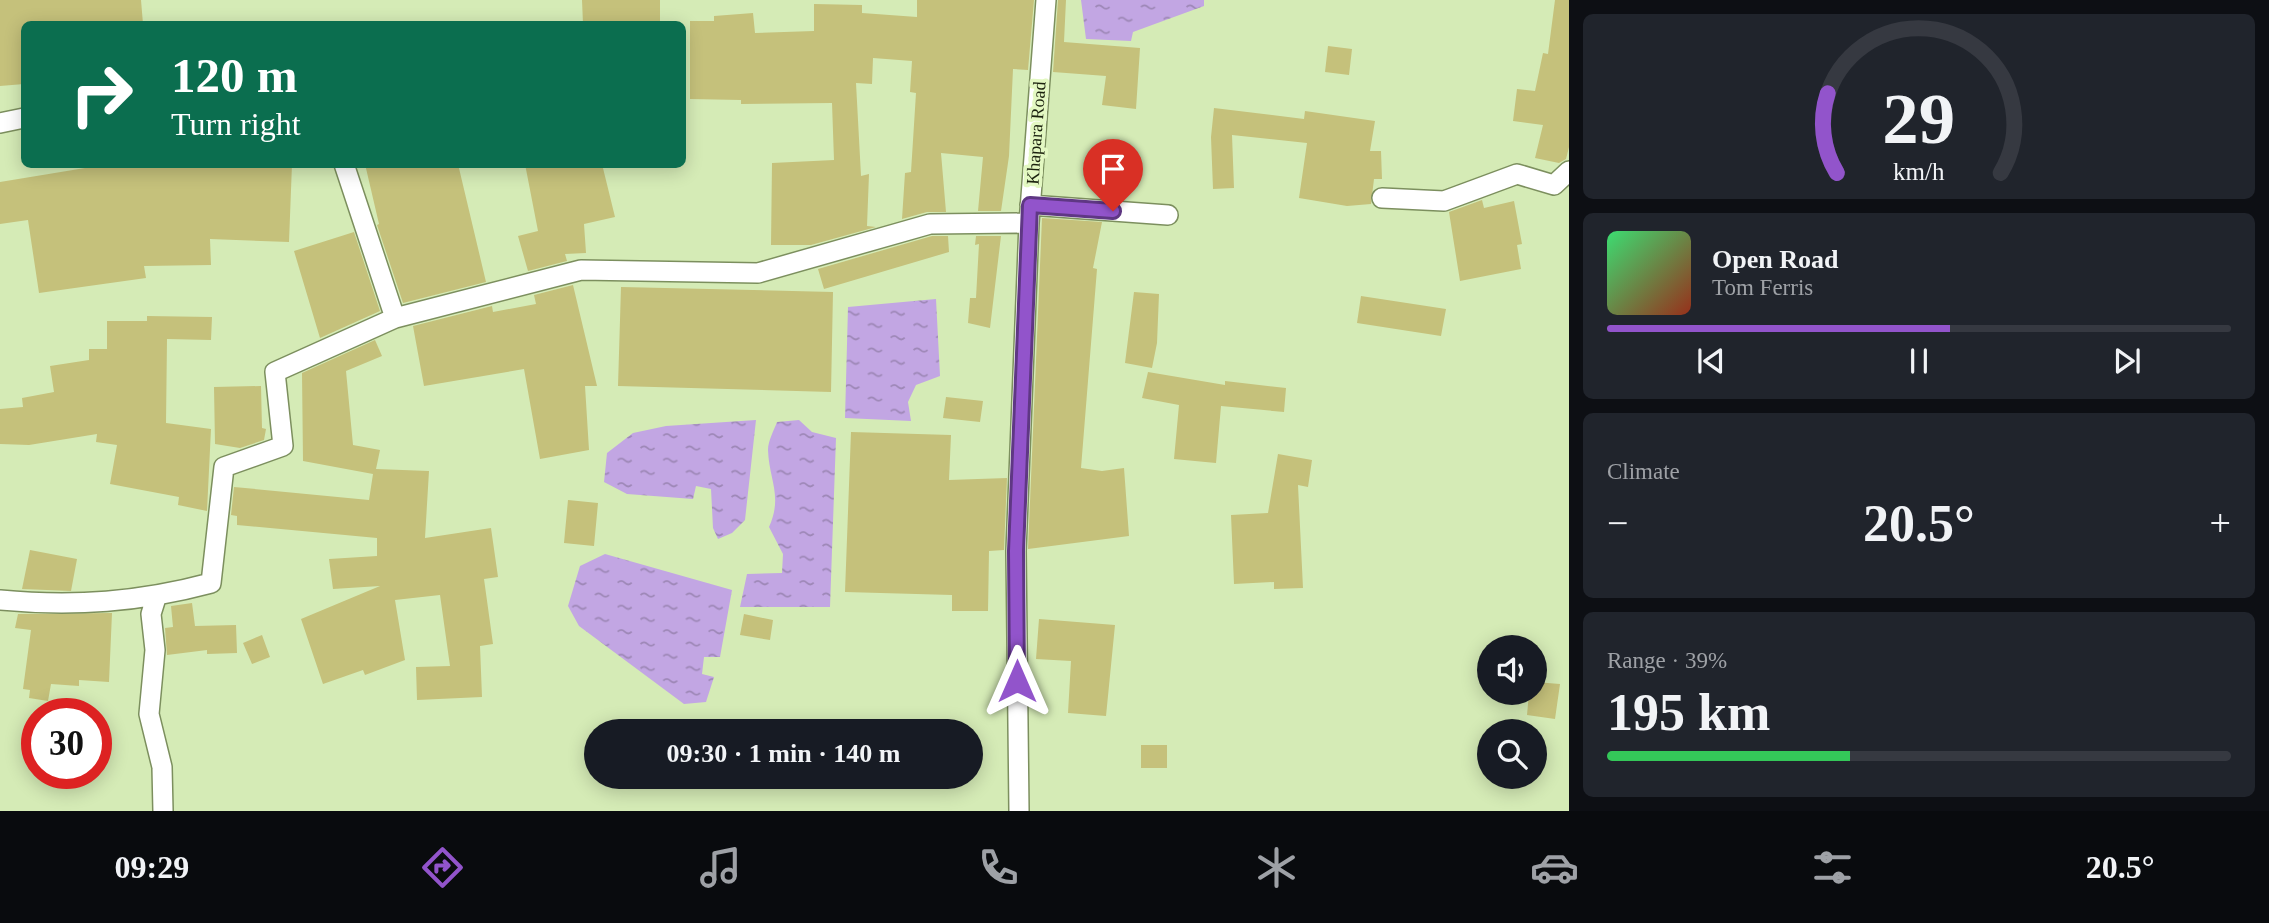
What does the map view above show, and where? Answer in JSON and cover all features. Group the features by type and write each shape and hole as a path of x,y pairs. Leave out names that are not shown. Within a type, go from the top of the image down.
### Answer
{"street":[{"name":"Khapara Road","path":"1019,811 1016,551 1030,214 1046,0"},
{"path":"0,123 21,119"},
{"path":"345,168 395,318"},
{"path":"1382,198 1444,201 1517,174 1554,185 1569,171"},
{"path":"0,600 54,605 156,598 211,583 224,467 283,446 275,372 395,318 581,270 758,273 930,224 1030,214 1168,215"},
{"path":"156,598 151,614 155,650 149,714 162,767 163,811"}],"water":[{"path":"1081,0 1204,0 1204,6 1133,32 1131,41 1086,39"},
{"path":"936,299 940,376 916,385 908,402 911,421 845,418 848,307"},
{"path":"756,420 745,520 732,533 718,539 713,528 711,489 696,486 693,499 627,494 604,482 607,453 633,433 666,426"},
{"path":"799,420 812,432 836,438 830,607 740,607 747,574 782,573 783,554 769,527 775,497 768,447 777,422"},
{"path":"605,554 732,590 720,657 704,657 702,674 714,677 706,702 684,704 579,626 568,606 580,566"}],"building":[{"path":"0,0 141,0 143,21 21,21 21,84 0,86"},
{"path":"582,0 660,0 660,21 583,21"},
{"path":"917,0 1034,0 1028,70 1013,69 1009,156 1001,211 978,211 983,157 941,153 946,212 927,212 902,219 905,173 911,172 916,93 910,92 912,61 873,58 872,84 856,83 861,176 869,174 867,226 876,227 811,245 771,245 772,163 834,160 832,103 741,104 741,100 690,99 690,21 714,21 714,16 753,13 755,33 814,31 814,4 862,5 862,13 917,17"},
{"path":"1058,0 1066,0 1064,42 1140,48 1136,109 1102,105 1106,76 1053,72"},
{"path":"1555,0 1569,0 1569,147 1566,159 1559,163 1535,158 1543,125 1513,121 1517,89 1535,91 1543,53 1548,54"},
{"path":"1328,46 1352,49 1349,75 1325,72"},
{"path":"1214,108 1304,119 1305,111 1375,121 1370,151 1381,151 1382,179 1374,179 1371,204 1347,206 1299,198 1307,143 1232,135 1234,188 1213,189 1211,137"},
{"path":"85,168 292,168 289,242 210,239 211,265 144,266 146,278 39,293 28,220 0,224 0,182"},
{"path":"366,168 459,168 486,282 403,303 377,225 379,224"},
{"path":"526,168 603,168 615,217 584,224 586,253 565,254 567,261 528,271 518,236 538,231"},
{"path":"1482,200 1484,208 1514,201 1522,244 1517,245 1521,269 1460,281 1449,212"},
{"path":"1042,218 1102,222 1093,268 1097,269 1081,468 1102,471 1124,468 1129,536 1028,549"},
{"path":"354,232 380,311 320,338 294,251"},
{"path":"932,236 948,236 949,252 824,289 818,269"},
{"path":"976,236 1001,236 990,328 968,323 970,298 976,298 979,244 975,245"},
{"path":"573,285 597,386 585,386 589,450 540,459 524,369 424,386 413,326 492,306 493,312 536,304 534,295"},
{"path":"621,287 833,292 831,392 618,386"},
{"path":"1134,292 1159,294 1157,343 1152,368 1125,363"},
{"path":"1361,296 1446,309 1441,336 1357,323"},
{"path":"147,316 212,317 211,340 167,339 166,423 211,429 207,511 178,505 179,497 110,484 117,445 96,442 97,434 29,445 0,444 0,409 23,407 22,398 54,392 50,366 89,360 89,349 107,349 107,321 147,321"},
{"path":"375,340 382,356 346,371 353,445 380,450 376,469 429,471 425,538 491,528 498,577 484,579 493,644 480,646 482,697 417,700 416,667 450,666 440,595 395,600 405,660 365,675 363,670 323,684 301,619 380,586 333,589 329,559 377,556 377,538 237,525 237,516 231,515 234,487 369,500 373,474 303,461 302,373"},
{"path":"1148,372 1225,385 1225,381 1286,388 1284,412 1221,406 1216,463 1174,459 1179,405 1142,398"},
{"path":"261,386 262,428 266,429 264,440 240,448 215,444 214,387"},
{"path":"946,397 983,401 980,422 943,418"},
{"path":"851,432 951,435 949,480 1007,478 1004,550 989,551 988,611 952,611 952,595 845,592"},
{"path":"1278,454 1312,460 1308,487 1298,485 1303,588 1274,589 1274,582 1234,584 1231,515 1268,513"},
{"path":"568,500 598,503 594,546 564,543"},
{"path":"30,550 77,559 71,591 22,589"},
{"path":"192,603 195,626 236,625 237,653 207,654 207,650 167,655 165,628 173,627 171,606"},
{"path":"112,613 109,682 79,680 79,686 51,684 49,698 29,698 30,690 23,689 31,630 15,628 18,614"},
{"path":"744,614 773,620 770,640 740,635"},
{"path":"1039,619 1115,625 1106,716 1068,713 1071,661 1036,659"},
{"path":"262,635 270,657 252,664 243,643"},
{"path":"1547,683 1560,684 1555,719 1527,715 1528,705 1547,705"},
{"path":"1141,745 1167,745 1167,768 1141,768"}],"route":[{"path":"1017,681 1016,551 1030,205 1113,211"}]}
